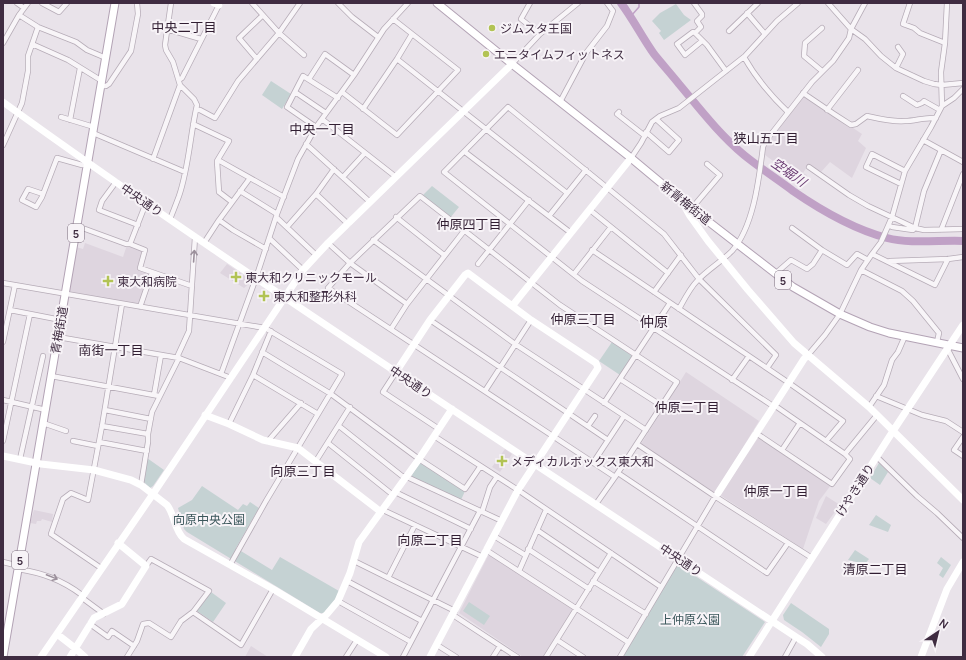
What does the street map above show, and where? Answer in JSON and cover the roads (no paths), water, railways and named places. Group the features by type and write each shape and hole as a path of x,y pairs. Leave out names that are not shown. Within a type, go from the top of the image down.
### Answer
{"street":[{"path":"17,3 24,8"},
{"path":"3,43 19,15 28,3"},
{"path":"42,3 59,12 67,3"},
{"name":"青梅街道","path":"3,657 115,3"},
{"path":"32,44 68,60 106,86 109,84 131,51 138,14 137,3"},
{"path":"170,219 179,196 185,172 196,110 196,102 179,83 173,62 166,50 165,45 171,3"},
{"path":"196,110 200,110 215,118 238,82 280,33 300,3"},
{"path":"338,3 352,17 378,37"},
{"path":"221,374 298,159 316,127 354,75 378,37 408,3"},
{"name":"新青梅街道","path":"437,3 680,199 802,294 840,314 870,327 937,342 948,347 963,348"},
{"path":"530,3 521,19 540,34"},
{"path":"41,657 153,494 205,415 268,329 285,297 303,270 328,243 512,64 540,34 578,3"},
{"path":"560,102 586,53 607,26 613,11 607,3"},
{"path":"694,3 702,14 697,21 701,27 695,33 693,32 677,44 686,56 702,41"},
{"path":"729,31 758,3"},
{"path":"513,305 631,158 649,125 656,118 666,112 679,108 686,103 744,57 777,21 798,3"},
{"path":"828,3 851,29 896,68 924,81 942,85 963,83"},
{"path":"679,309 699,279 723,259 737,243 746,227 760,176 765,142 822,71 833,61 849,38 851,29 865,3"},
{"path":"910,3 903,24 945,43"},
{"path":"620,657 756,433 804,359 825,335 840,314 861,270 881,242 889,226 905,171 941,108 941,72 945,43 947,3"},
{"path":"153,159 179,83 210,24 218,4"},
{"path":"256,4 280,33 304,55"},
{"path":"747,13 766,34"},
{"path":"19,15 38,27 76,42 87,50 106,58"},
{"path":"257,59 239,38 264,15"},
{"path":"342,92 397,135 458,70 393,19"},
{"path":"3,145 22,103 28,71 28,56 38,27"},
{"path":"167,28 201,39"},
{"path":"822,28 805,43 804,56 822,71"},
{"path":"695,33 707,45 726,71"},
{"path":"363,109 398,59 412,34"},
{"path":"896,68 903,54 898,46"},
{"path":"309,79 325,54 354,75"},
{"path":"744,57 754,75 788,112"},
{"path":"398,59 567,193"},
{"path":"70,120 80,68"},
{"path":"828,110 858,70"},
{"path":"316,127 286,107 303,76 338,98"},
{"path":"941,108 963,89"},
{"path":"295,92 326,113"},
{"path":"804,93 851,124 856,124 867,116 891,122 936,118"},
{"path":"903,96 917,105 924,101 941,108"},
{"name":"中央通り","path":"3,102 204,243 396,372 772,620 807,644 822,657"},
{"path":"756,433 832,484 850,459 800,423 582,281 444,172 508,107 664,234 699,279 776,355 767,368"},
{"path":"619,112 617,114 629,121 669,152 679,140 656,118"},
{"path":"61,117 94,130 153,159 185,172"},
{"path":"322,119 396,177"},
{"path":"193,124 229,141 218,160 219,192 232,202"},
{"path":"923,140 963,162"},
{"path":"306,144 370,202"},
{"path":"915,228 924,191 941,150"},
{"path":"465,152 571,233"},
{"path":"343,177 365,153"},
{"path":"901,184 866,167 872,154 905,171"},
{"path":"43,194 28,189 22,200 36,208 43,194 57,158 82,165 88,163"},
{"path":"218,160 284,197"},
{"path":"692,208 720,175 707,164"},
{"path":"809,167 868,206 915,228 924,230 963,230"},
{"path":"287,228 316,194 334,169"},
{"path":"549,216 586,170"},
{"path":"940,230 963,174"},
{"path":"204,243 250,178"},
{"path":"116,182 102,201 99,210 138,225"},
{"path":"240,191 277,215 287,228 316,255"},
{"path":"316,194 348,224"},
{"path":"596,504 616,475 637,444 677,382 560,305 420,196 396,217 350,263 328,288 593,463 616,475 767,573 788,543"},
{"path":"680,199 690,216 723,259 794,343 869,407 963,500"},
{"path":"478,264 528,200"},
{"path":"130,244 146,203"},
{"path":"590,210 668,273"},
{"path":"396,217 444,256"},
{"path":"219,220 266,249"},
{"path":"77,226 145,250 140,268 192,286"},
{"path":"889,226 913,230 915,228"},
{"path":"574,274 611,227"},
{"path":"792,228 822,250 847,265 857,254 868,260"},
{"path":"391,329 426,278 464,231"},
{"path":"141,485 151,419 159,396 179,358 178,355 189,331 196,237"},
{"path":"269,238 303,270"},
{"path":"373,240 515,344 646,430"},
{"path":"328,243 350,263 407,304"},
{"path":"592,250 789,382 843,421 826,441"},
{"path":"775,274 791,260 807,269 813,264 822,250"},
{"path":"872,254 935,285 948,259"},
{"path":"654,292 681,255"},
{"path":"888,262 963,257"},
{"path":"861,270 902,291 913,301 939,333 937,342"},
{"path":"140,307 152,272"},
{"path":"430,657 518,490 597,370 598,365 531,320 513,305 468,273 430,320 382,392 439,429"},
{"path":"3,283 268,329 342,374 230,565"},
{"path":"3,342 15,285"},
{"path":"604,403 670,303"},
{"path":"101,568 51,534 63,499 71,492 88,500 109,387 122,304"},
{"path":"10,310 61,320"},
{"path":"3,441 30,314"},
{"path":"430,320 608,440"},
{"path":"485,391 531,320"},
{"name":"けやき通り","path":"752,656 772,620 963,324"},
{"path":"229,424 253,375 262,352 268,329"},
{"path":"869,407 884,385 892,360 898,352 905,336"},
{"path":"58,337 179,358 231,378"},
{"path":"948,347 963,379"},
{"path":"262,352 331,394 419,459 465,489 480,467"},
{"path":"154,395 161,355"},
{"path":"20,459 43,356"},
{"path":"732,380 749,356"},
{"path":"253,375 318,414"},
{"path":"52,376 159,396"},
{"path":"620,379 662,406"},
{"path":"876,396 922,415 946,421 963,432"},
{"path":"3,400 46,410"},
{"path":"268,441 301,403"},
{"path":"316,461 350,407"},
{"path":"294,657 311,629 338,601 347,581 359,542 419,459 452,409"},
{"path":"105,410 151,419"},
{"path":"205,415 268,441 298,448 382,511 461,546 485,554 518,572 628,642"},
{"path":"845,454 877,415"},
{"path":"588,426 595,416"},
{"path":"593,463 624,416"},
{"path":"43,423 66,431"},
{"path":"782,450 800,423"},
{"path":"102,426 148,434"},
{"path":"339,426 402,476 407,476 502,521"},
{"path":"434,436 496,478 518,490 662,587"},
{"path":"963,437 954,450 963,456"},
{"path":"73,441 147,451"},
{"path":"328,443 394,494 471,529"},
{"path":"637,444 812,558"},
{"path":"3,456 36,463 94,470 131,480 141,485 170,509 178,530 184,539 273,589 386,657"},
{"path":"877,457 963,538"},
{"path":"403,657 481,511 490,487 496,478"},
{"path":"518,572 546,510"},
{"path":"388,578 415,525"},
{"path":"537,530 599,572"},
{"path":"494,536 525,555"},
{"path":"118,543 146,566"},
{"path":"528,549 589,589"},
{"path":"546,657 611,553"},
{"path":"70,657 94,618 122,604 151,559 209,591 193,612 182,621 171,637 149,623 143,624 134,646 126,657"},
{"path":"354,561 433,600 517,657"},
{"path":"3,562 55,578 82,596 104,614"},
{"path":"921,657 947,589 963,562"},
{"path":"347,581 422,621"},
{"path":"593,581 646,614"},
{"path":"193,612 241,645 273,589"},
{"path":"338,601 411,642"},
{"path":"90,624 108,637 112,631 134,646"},
{"path":"57,634 85,657"},
{"path":"785,657 796,637"},
{"path":"346,657 357,640"},
{"path":"557,640 583,657"},
{"path":"436,645 456,657"},
{"path":"493,657 500,646"}],"waterway":[{"name":"空堀川","path":"621,3 654,54 718,130 744,155 793,191 838,219 862,230 887,238 905,241 963,241"},
{"path":"631,16 639,7 639,3"}],"place":[{"name":"ジムスタ王国","path":"492,28"},
{"name":"エニタイムフィットネス","path":"486,54"},
{"name":"東大和クリニックモール","path":"236,277"},
{"name":"東大和病院","path":"108,281"},
{"name":"東大和整形外科","path":"264,296"},
{"name":"メディカルボックス東大和","path":"502,461"}],"district":[{"name":"中央二丁目","path":"184,27"},
{"name":"中央一丁目","path":"322,129"},
{"name":"狭山五丁目","path":"766,138"},
{"name":"仲原四丁目","path":"469,224"},
{"name":"仲原三丁目","path":"583,319"},
{"name":"仲原","path":"654,321"},
{"name":"南街一丁目","path":"111,350"},
{"name":"仲原二丁目","path":"687,407"},
{"name":"向原三丁目","path":"303,471"},
{"name":"仲原一丁目","path":"776,491"},
{"name":"向原二丁目","path":"430,540"},
{"name":"清原二丁目","path":"875,569"}],"park label":[{"name":"向原中央公園","path":"209,519"},
{"name":"上仲原公園","path":"690,619"}]}
